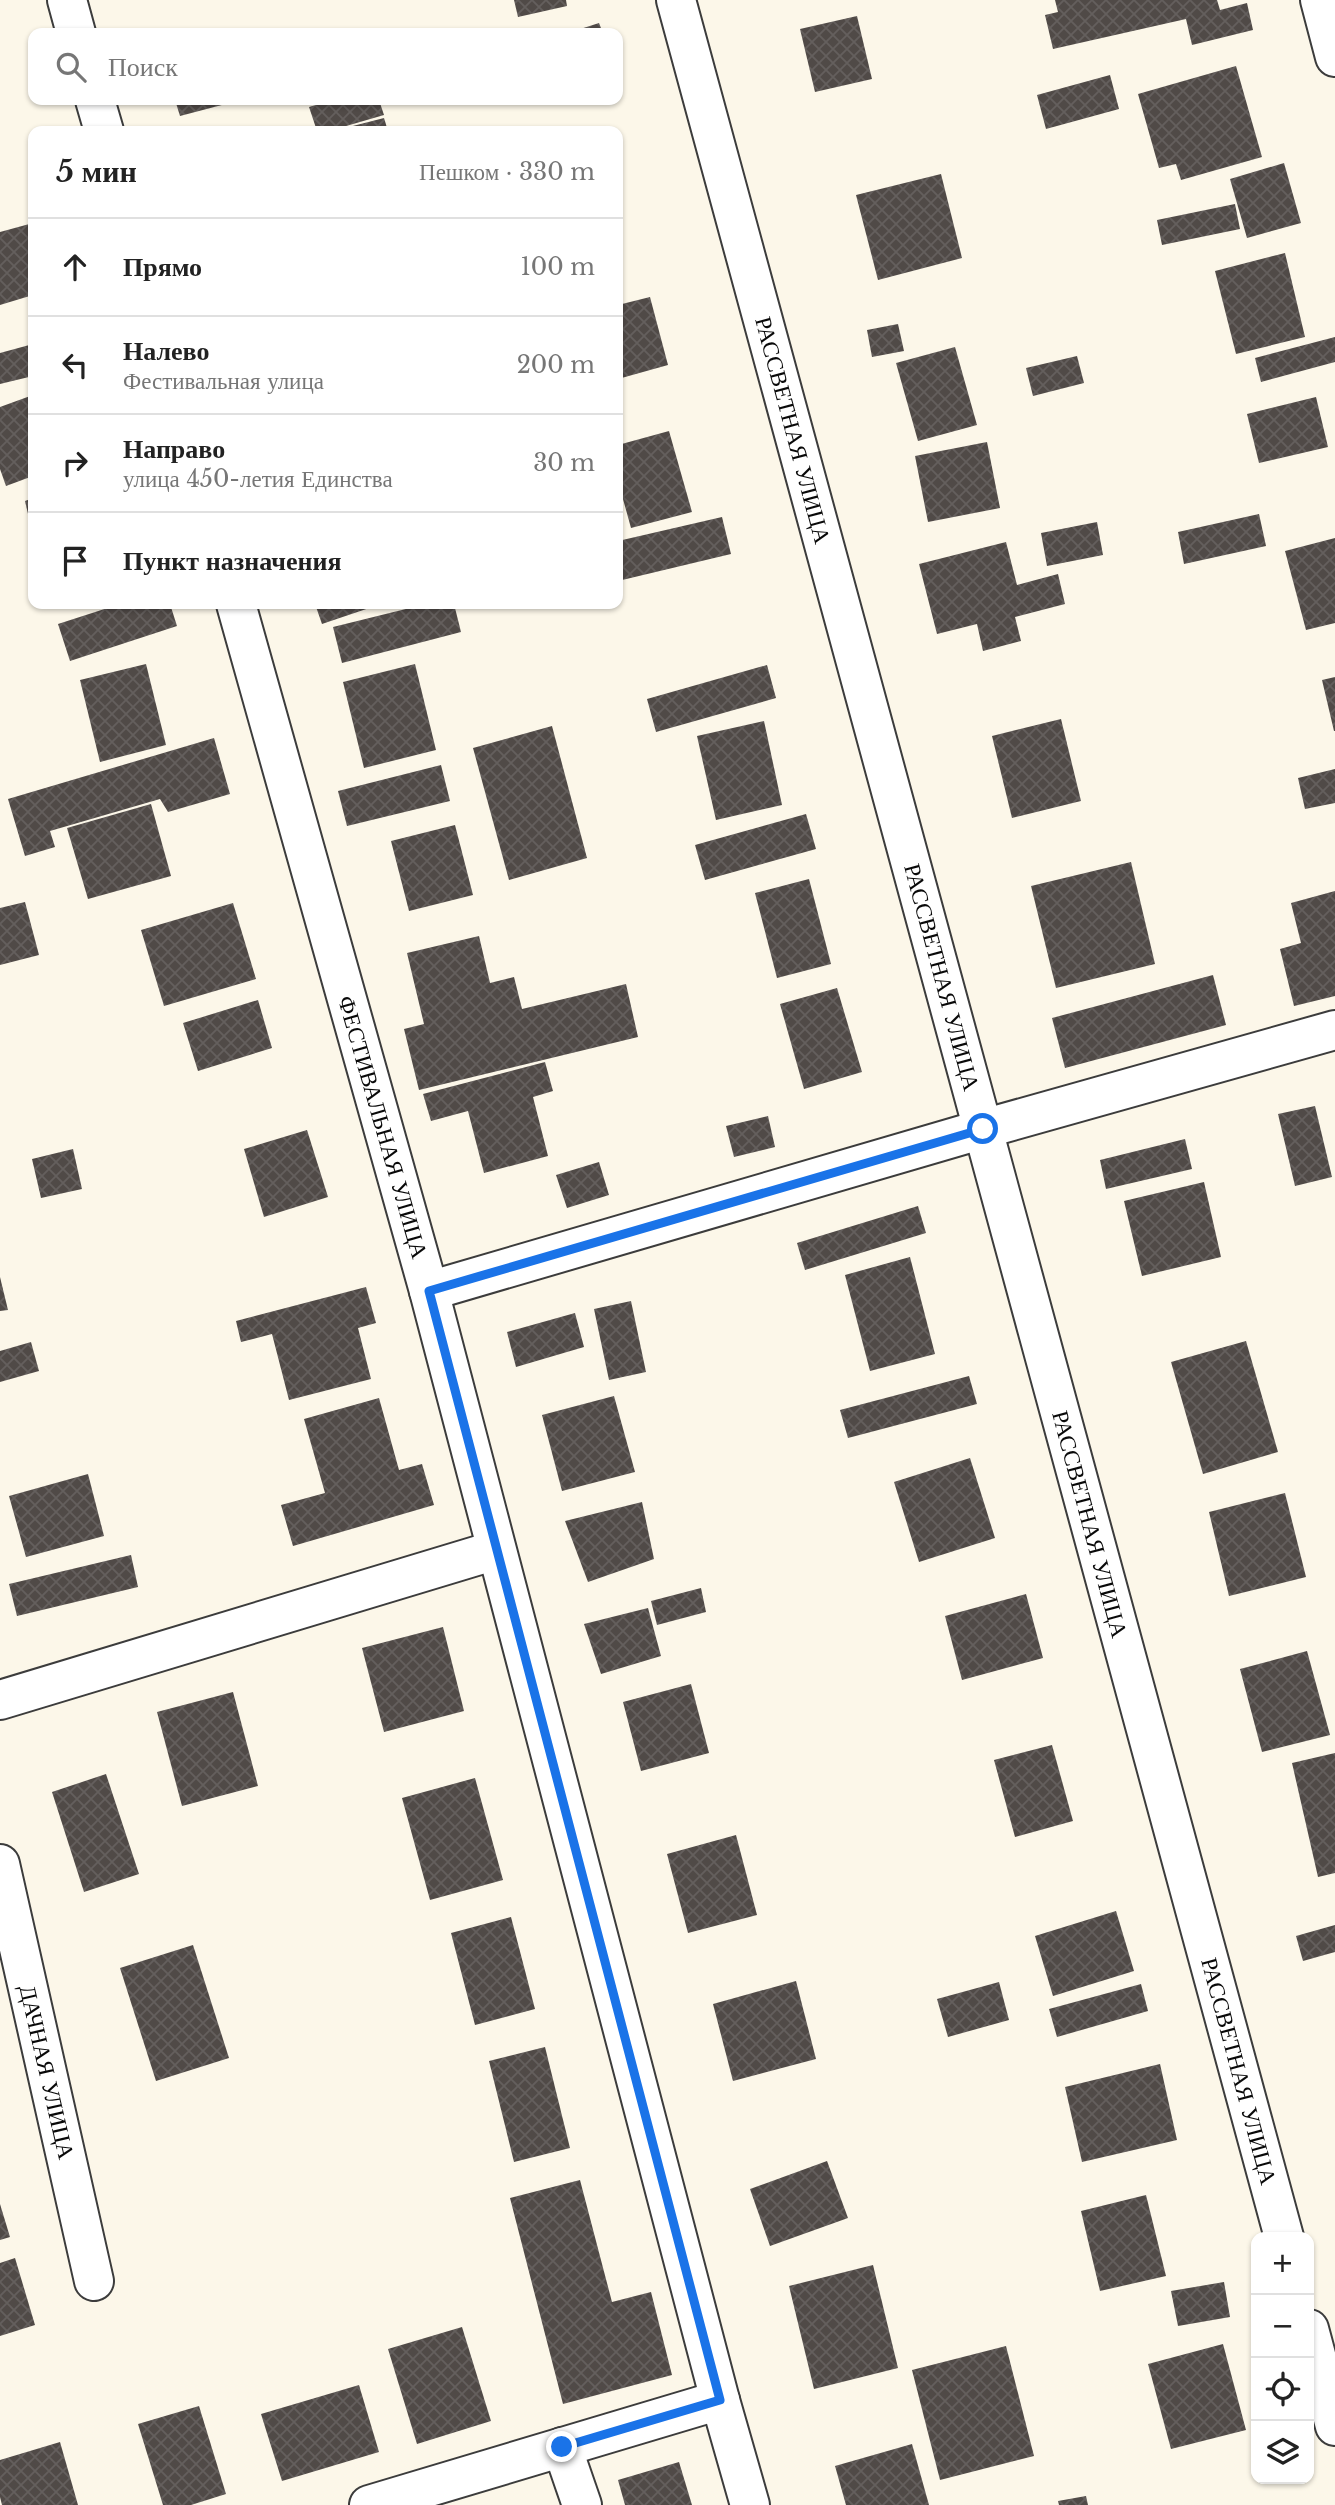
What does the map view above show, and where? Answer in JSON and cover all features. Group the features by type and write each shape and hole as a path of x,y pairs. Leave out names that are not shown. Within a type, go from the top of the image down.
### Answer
{"street":[{"path":"67,0 75,28"},
{"name":"РАССВЕТНАЯ УЛИЦА","path":"676,0 1283,2232"},
{"path":"1320,0 1335,57"},
{"path":"96,105 103,126"},
{"name":"ФЕСТИВАЛЬНАЯ УЛИЦА","path":"237,609 429,1291 720,2400 750,2505"},
{"path":"429,1291 983,1129 1335,1030"},
{"path":"0,1700 496,1550"},
{"name":"ДАЧНАЯ УЛИЦА","path":"0,1864 93,2281"},
{"path":"1314,2348 1335,2426"},
{"path":"369,2505 720,2400"},
{"path":"562,2447 582,2505"}],"building":[{"path":"514,0 566,0 567,6 518,17"},
{"path":"1055,0 1217,0 1220,10 1247,3 1253,30 1192,45 1186,19 1053,49 1045,15 1058,12"},
{"path":"857,16 872,79 815,92 800,29"},
{"path":"599,23 601,28 584,28"},
{"path":"1236,66 1262,157 1181,180 1176,164 1159,168 1138,94"},
{"path":"1110,75 1119,109 1046,129 1037,95"},
{"path":"177,105 222,105 180,116"},
{"path":"381,105 384,115 346,126 315,126 309,107"},
{"path":"384,118 386,126 353,126"},
{"path":"1284,163 1301,223 1247,238 1230,179"},
{"path":"941,174 962,258 878,280 856,195"},
{"path":"1235,204 1240,229 1162,245 1157,220"},
{"path":"28,224 28,297 0,305 0,232"},
{"path":"1285,253 1305,337 1236,354 1215,271"},
{"path":"650,297 668,365 623,378 623,304"},
{"path":"898,324 904,351 872,357 867,330"},
{"path":"1335,337 1335,362 1261,382 1255,358"},
{"path":"28,345 28,377 0,384 0,353"},
{"path":"955,347 977,425 918,441 896,363"},
{"path":"1077,356 1084,383 1033,396 1026,368"},
{"path":"28,397 28,478 6,486 0,469 0,407"},
{"path":"1316,397 1328,447 1259,463 1247,414"},
{"path":"669,431 692,512 631,528 623,499 623,444"},
{"path":"987,442 1000,508 928,522 915,456"},
{"path":"1259,514 1266,546 1184,564 1178,532"},
{"path":"722,517 731,554 623,580 623,540"},
{"path":"1097,522 1103,555 1047,566 1041,533"},
{"path":"1335,538 1335,623 1306,630 1285,551"},
{"path":"1006,542 1017,585 1058,574 1065,604 1015,617 1021,641 983,651 977,624 937,634 919,564"},
{"path":"104,609 172,609 177,626 70,661 58,624"},
{"path":"317,609 366,609 322,624"},
{"path":"406,609 455,609 461,632 342,663 333,627"},
{"path":"146,664 166,745 100,762 80,680"},
{"path":"415,664 436,750 364,768 343,682"},
{"path":"767,665 776,698 656,732 647,699"},
{"path":"1335,677 1335,731 1334,731 1322,680"},
{"path":"1061,719 1081,801 1012,818 992,736"},
{"path":"764,721 782,805 716,820 697,736"},
{"path":"552,726 587,858 509,880 473,748"},
{"path":"214,738 230,794 168,812 160,799 50,831 55,847 25,856 8,799"},
{"path":"441,765 450,801 347,826 338,791"},
{"path":"1335,769 1335,803 1305,809 1298,778"},
{"path":"151,804 171,876 88,899 67,828"},
{"path":"806,814 816,849 705,880 695,845"},
{"path":"455,825 473,895 409,911 391,841"},
{"path":"1131,862 1155,964 1056,988 1031,886"},
{"path":"809,879 831,964 777,978 755,893"},
{"path":"1335,891 1335,996 1294,1006 1280,949 1301,943 1291,903"},
{"path":"25,902 39,955 0,965 0,908"},
{"path":"233,903 256,979 164,1006 141,930"},
{"path":"479,936 490,983 514,977 522,1009 626,984 638,1037 419,1090 404,1029 424,1024 407,953"},
{"path":"1213,975 1226,1025 1065,1068 1052,1018"},
{"path":"837,988 862,1072 804,1089 780,1004"},
{"path":"258,1000 272,1048 198,1071 183,1023"},
{"path":"545,1062 553,1091 533,1097 548,1156 484,1173 468,1111 431,1121 423,1094"},
{"path":"1315,1106 1332,1177 1295,1186 1278,1114"},
{"path":"768,1116 775,1147 734,1157 726,1126"},
{"path":"307,1130 328,1197 264,1217 244,1149"},
{"path":"1185,1139 1192,1169 1106,1189 1100,1160"},
{"path":"73,1149 82,1189 41,1198 32,1159"},
{"path":"599,1162 609,1195 567,1208 556,1175"},
{"path":"1204,1182 1221,1257 1142,1276 1124,1201"},
{"path":"918,1206 926,1233 805,1270 797,1243"},
{"path":"910,1257 935,1354 870,1371 845,1275"},
{"path":"0,1277 8,1310 0,1311"},
{"path":"366,1287 376,1323 358,1328 371,1379 289,1400 272,1334 241,1342 236,1321"},
{"path":"631,1301 646,1372 609,1380 594,1309"},
{"path":"575,1313 584,1347 516,1367 507,1332"},
{"path":"1246,1341 1278,1452 1203,1474 1171,1362"},
{"path":"31,1342 39,1371 0,1382 0,1351"},
{"path":"969,1376 977,1404 848,1438 840,1410"},
{"path":"614,1396 635,1472 562,1491 542,1415"},
{"path":"379,1398 399,1470 422,1464 434,1505 293,1546 281,1505 325,1493 304,1419"},
{"path":"970,1458 995,1538 919,1562 894,1482"},
{"path":"88,1474 104,1536 26,1557 9,1496"},
{"path":"1285,1493 1306,1577 1229,1596 1209,1512"},
{"path":"642,1502 654,1559 588,1582 565,1521"},
{"path":"131,1555 138,1587 17,1616 9,1584"},
{"path":"701,1588 706,1612 657,1625 651,1601"},
{"path":"1026,1594 1043,1658 962,1680 945,1616"},
{"path":"648,1608 661,1656 601,1674 584,1624"},
{"path":"443,1627 464,1711 384,1732 362,1648"},
{"path":"1307,1651 1330,1735 1262,1752 1240,1669"},
{"path":"691,1684 709,1753 641,1771 623,1702"},
{"path":"233,1692 258,1786 182,1806 157,1712"},
{"path":"1052,1745 1073,1821 1015,1837 994,1760"},
{"path":"1335,1753 1335,1873 1318,1877 1292,1763"},
{"path":"106,1774 139,1874 84,1892 52,1792"},
{"path":"475,1778 503,1880 430,1900 402,1798"},
{"path":"736,1835 757,1915 688,1933 667,1854"},
{"path":"1116,1911 1134,1971 1053,1996 1035,1936"},
{"path":"511,1917 535,2009 475,2025 451,1933"},
{"path":"1335,1925 1335,1952 1303,1961 1296,1936"},
{"path":"193,1945 229,2058 156,2081 120,1968"},
{"path":"796,1981 816,2059 733,2081 713,2004"},
{"path":"999,1982 1009,2020 948,2037 937,1999"},
{"path":"1141,1984 1148,2011 1057,2037 1049,2009"},
{"path":"545,2047 570,2148 514,2162 489,2061"},
{"path":"1160,2064 1177,2140 1082,2162 1065,2087"},
{"path":"827,2161 848,2218 770,2246 750,2189"},
{"path":"580,2180 612,2302 651,2292 672,2375 563,2404 510,2198"},
{"path":"1146,2195 1166,2276 1100,2291 1081,2211"},
{"path":"0,2204 10,2237 0,2240"},
{"path":"15,2258 35,2325 0,2336 0,2263"},
{"path":"873,2265 898,2368 814,2389 789,2286"},
{"path":"1224,2282 1230,2317 1178,2326 1171,2291"},
{"path":"462,2327 491,2421 417,2444 388,2349"},
{"path":"1223,2344 1246,2430 1171,2449 1148,2364"},
{"path":"1006,2346 1034,2456 940,2480 912,2370"},
{"path":"359,2385 379,2452 282,2481 261,2414"},
{"path":"199,2406 226,2494 191,2505 163,2505 138,2424"},
{"path":"60,2442 78,2505 2,2505 0,2460"},
{"path":"912,2444 929,2505 846,2505 835,2466"},
{"path":"679,2462 692,2505 625,2505 618,2480"},
{"path":"1086,2496 1088,2505 1059,2505 1058,2501"}],"route":[{"path":"562,2447 720,2400 429,1291 983,1129"}]}
